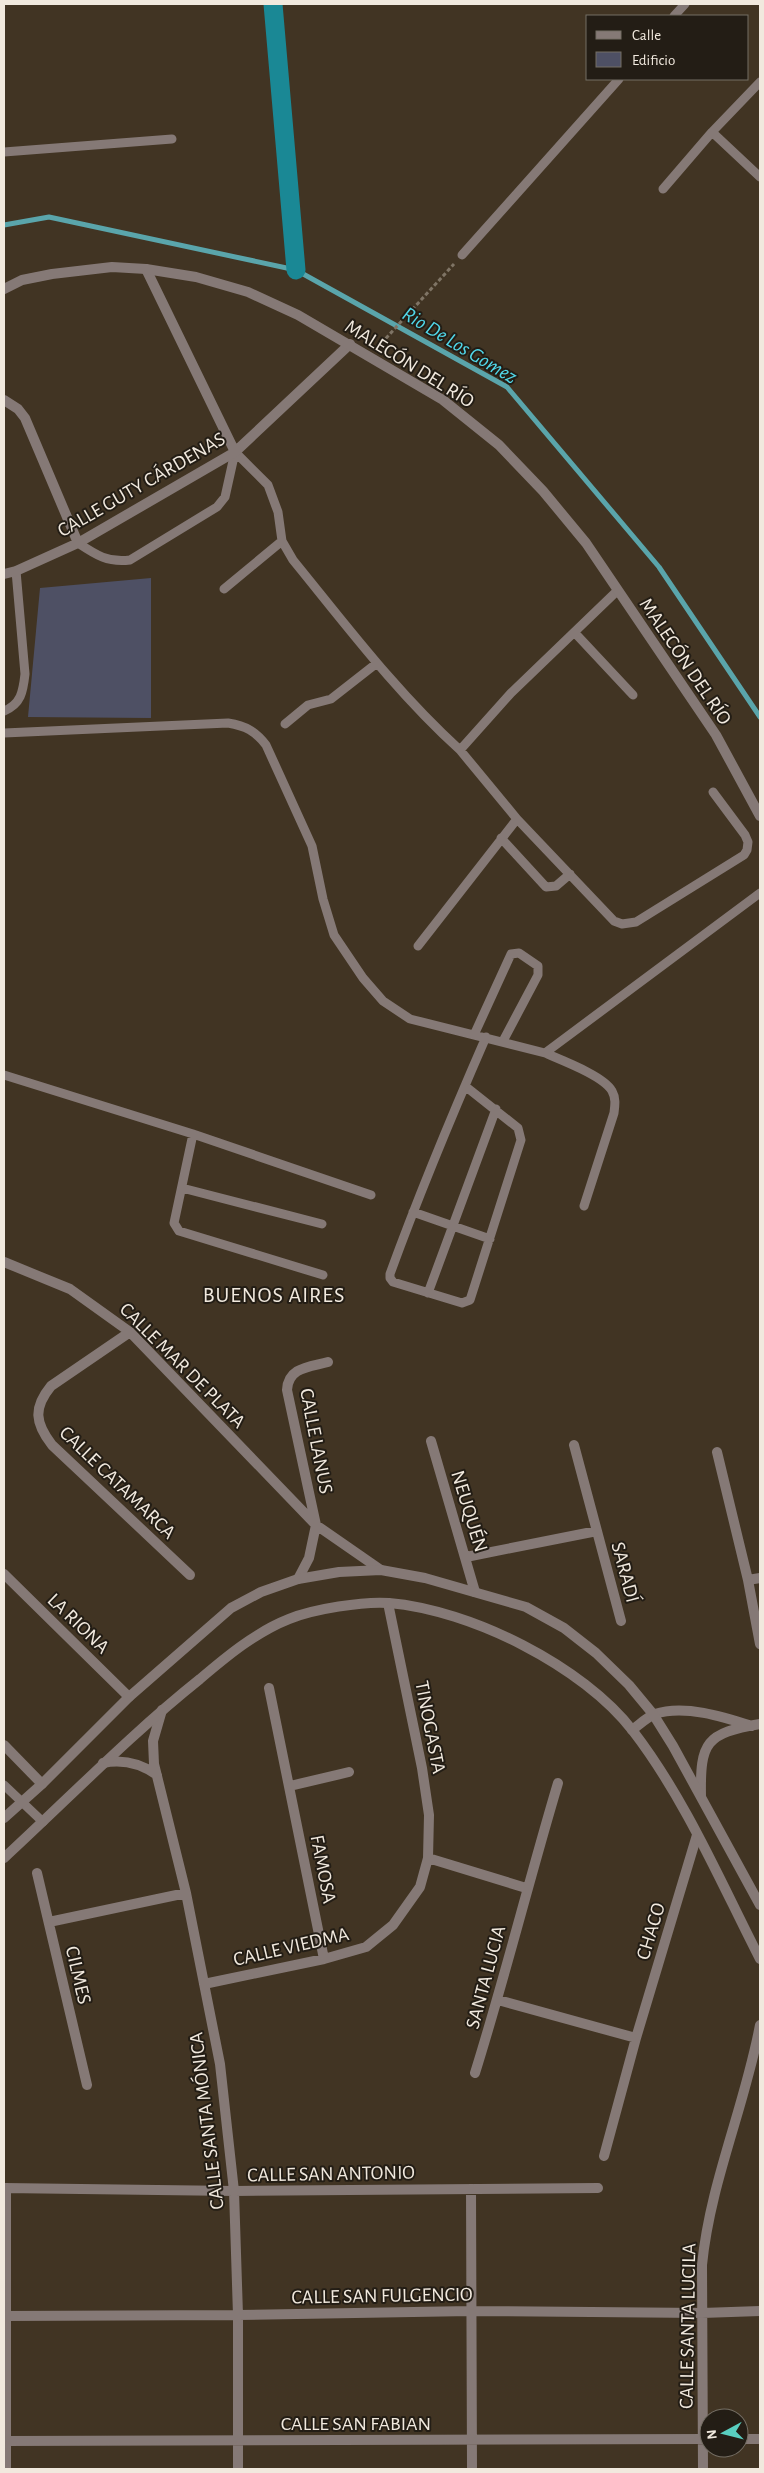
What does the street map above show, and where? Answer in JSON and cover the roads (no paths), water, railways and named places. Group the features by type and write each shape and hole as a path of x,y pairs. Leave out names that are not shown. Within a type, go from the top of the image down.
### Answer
{"street":[{"name":"MALECÓN DEL RÍO","path":"4,289 22,280 112,266 146,268 196,277 248,292 298,315 443,400 499,445 543,491 586,543 616,591 716,736 760,816"},
{"path":"146,268 235,452"},
{"name":"CALLE GUTY CÁRDENAS","path":"4,574 16,571 78,543 235,452 350,344"},
{"path":"4,400 14,406 25,418 78,543"},
{"name":"CALLE MAR DE PLATA","path":"4,1262 70,1289 130,1332 316,1525 381,1570"},
{"name":"CALLE CATAMARCA","path":"130,1332 52,1386 42,1398 38,1415 40,1424 42,1432 52,1445 190,1575"},
{"name":"CALLE LANUS","path":"316,1525 287,1390 287,1382 290,1375 298,1371 328,1362"},
{"name":"NEUQUÉN","path":"431,1441 475,1592"},
{"name":"SARADÍ","path":"574,1446 621,1621"},
{"path":"718,1452 748,1580 760,1644"},
{"path":"298,1579 310,1558 316,1525"},
{"path":"466,1557 597,1531"},
{"path":"4,1818 42,1784 129,1697 230,1608 261,1592 298,1579 339,1572 381,1570 425,1578 526,1607 564,1628 596,1654 629,1685 653,1714 701,1796 760,1905"},
{"name":"LA RIONA","path":"4,1574 129,1697"},
{"path":"748,1580 760,1578"},
{"path":"4,1858 163,1708 239,1647 289,1618 339,1606 388,1603 440,1613 486,1629 551,1661 598,1695 632,1730 697,1835 760,1959"},
{"name":"TINOGASTA","path":"388,1603 422,1768 428,1815 428,1858"},
{"name":"FAMOSA","path":"269,1688 324,1959"},
{"name":"CALLE SANTA MÓNICA","path":"163,1708 153,1741 153,1758 186,1893 220,2064 234,2191 238,2315 238,2469"},
{"path":"632,1730 653,1714 670,1711 690,1712 756,1725"},
{"path":"701,1796 701,1757 706,1747 724,1734 756,1725"},
{"path":"4,1745 42,1784"},
{"path":"103,1764 112,1761 132,1762 157,1775"},
{"path":"290,1786 349,1772"},
{"name":"SANTA LUCIA","path":"475,2073 498,2000 526,1888 558,1783"},
{"name":"CHACO","path":"604,2156 636,2038 697,1835"},
{"path":"428,1858 526,1888"},
{"name":"CALLE VIEDMA","path":"204,1984 324,1959 366,1946 393,1925 420,1887 428,1858"},
{"name":"CILMES","path":"36,1873 87,2085"},
{"path":"49,1922 186,1893"},
{"path":"498,2000 636,2038"},
{"name":"CALLE SANTA LUCILA","path":"705,2408 702,2313 702,2265 705,2236 711,2206 756,2068 760,2025"},
{"path":"5,2188 6,2469"},
{"name":"CALLE SAN ANTONIO","path":"5,2188 234,2191 598,2188"},
{"path":"471,2189 472,2469"},
{"name":"CALLE SAN FULGENCIO","path":"5,2316 471,2311 702,2313 760,2311"},
{"name":"CALLE SAN FABIAN","path":"5,2441 239,2442 699,2439"}],"lane":[{"path":"675,15 685,4"},
{"path":"462,256 617,80"},
{"path":"663,189 712,132 760,82"},
{"path":"712,132 760,177"},
{"path":"4,152 172,139"},
{"path":"235,452 268,485 278,512 282,541 293,560 377,663 441,733 460,750 517,819 614,921 622,924 636,922 744,855 747,850 744,834 713,792"},
{"path":"78,543 101,558 115,562 130,560 217,507 225,497 235,452"},
{"path":"224,589 282,541"},
{"path":"4,711 17,704 23,691 25,674 16,571"},
{"path":"460,750 511,693 575,633 616,591"},
{"path":"575,633 633,695"},
{"path":"285,724 308,705 331,699 377,663"},
{"path":"4,733 228,724 246,726 258,734 266,745 312,846 323,899 334,935 363,978 383,1001 410,1019 545,1053 603,1081 612,1089 616,1099 614,1113 584,1206"},
{"path":"418,946 517,819"},
{"path":"501,838 546,887 556,886 570,874"},
{"path":"545,1053 760,893"},
{"path":"474,1035 511,954 519,954 538,966 538,975 503,1041"},
{"path":"464,1086 518,1128 521,1140 470,1300 462,1303 393,1282 390,1278 413,1212 464,1086 486,1037"},
{"path":"4,1075 193,1134 371,1195"},
{"path":"428,1293 451,1226 496,1109"},
{"path":"193,1134 174,1223 178,1230 323,1275"},
{"path":"182,1188 322,1224"},
{"path":"413,1212 490,1239"},
{"path":"4,1785 43,1822"}],"waterway":[{"path":"273,4 296,270"},
{"name":"Rio De Los Gomez","path":"4,225 49,217 296,270 507,387 659,567 760,717"}],"district":[{"name":"BUENOS AIRES","path":"274,1294"}]}
